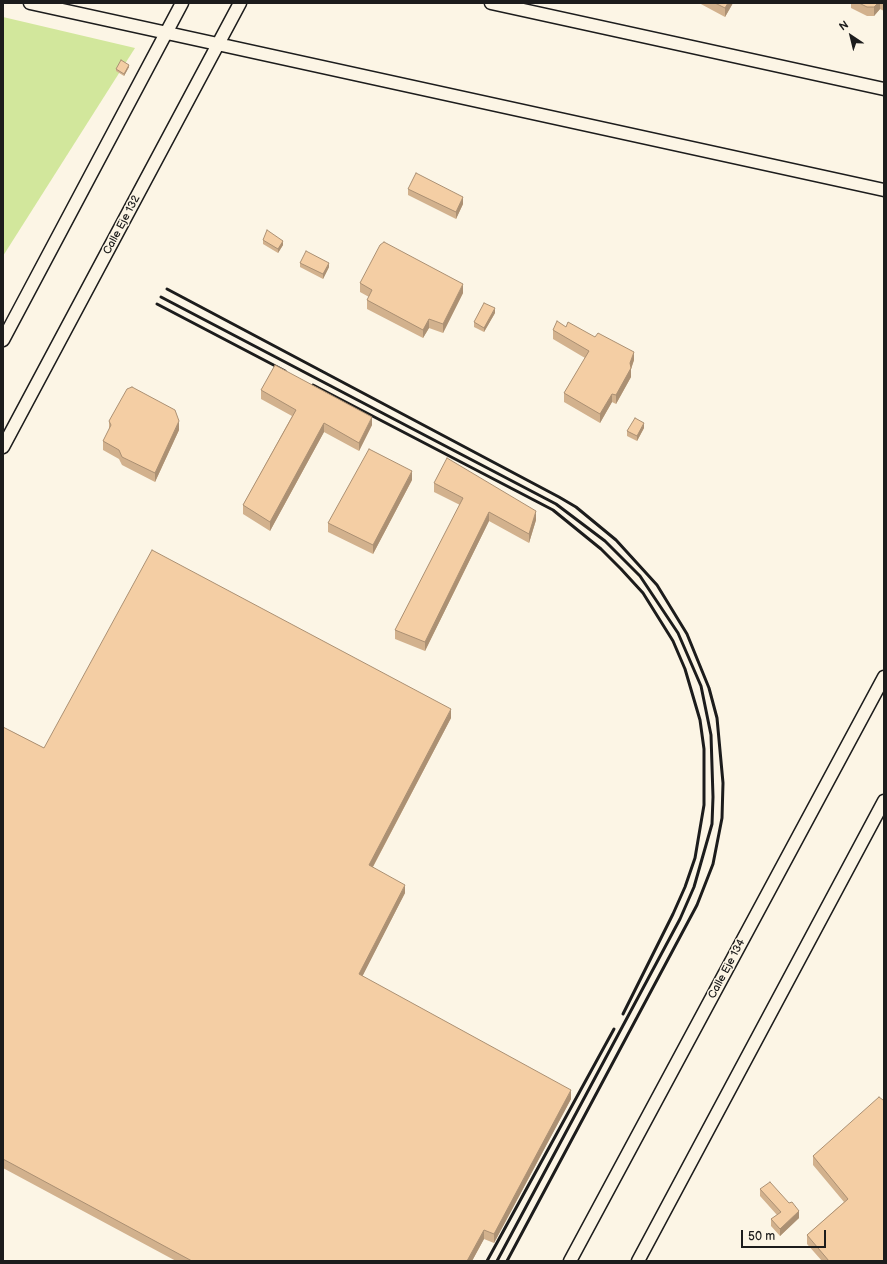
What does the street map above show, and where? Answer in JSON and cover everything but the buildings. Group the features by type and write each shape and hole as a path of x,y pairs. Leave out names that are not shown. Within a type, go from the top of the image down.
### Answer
{"street":[{"path":"30,3 884,190"},
{"path":"3,340 182,3"},
{"name":"Calle Eje 132","path":"3,447 240,3"},
{"path":"491,3 884,90"},
{"name":"Calle Eje 134","path":"570,1261 884,677"},
{"path":"638,1261 884,801"}],"green space":[{"path":"3,17 135,48 3,256"}],"railway":[{"path":"167,289 576,507 616,540 657,585 687,634 709,688 717,718 723,783 722,818 713,864 697,905 507,1261"},
{"path":"161,297 556,504 605,541 640,576 678,633 701,686 711,735 713,797 712,824 694,887 680,919 497,1261"},
{"path":"157,304 285,371"},
{"path":"313,385 553,510 601,549 643,593 673,641 685,669 700,720 704,749 704,805 695,858 685,887 623,1014"},
{"path":"487,1261 614,1029"}]}
